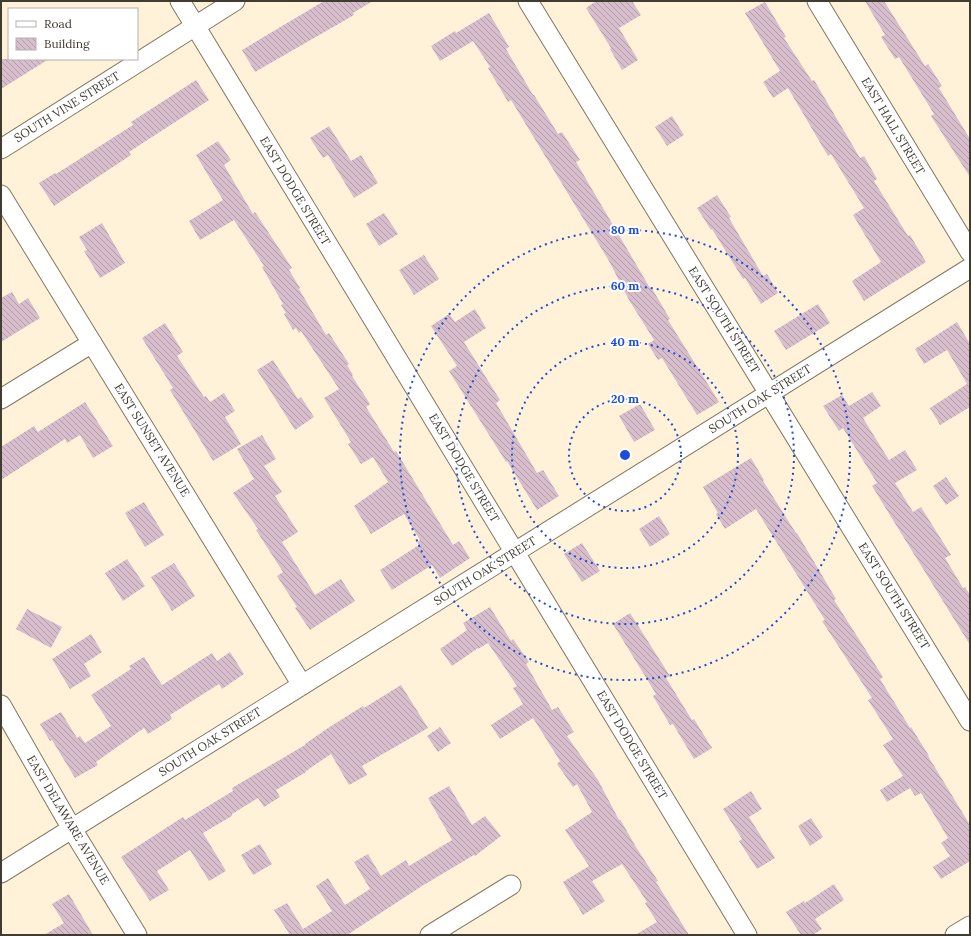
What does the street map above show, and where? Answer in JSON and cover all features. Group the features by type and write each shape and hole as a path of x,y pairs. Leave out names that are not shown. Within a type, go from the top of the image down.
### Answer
{"street":[{"name":"EAST DODGE STREET","path":"180,1 747,935"},
{"name":"SOUTH VINE STREET","path":"1,150 235,1"},
{"name":"EAST SOUTH STREET","path":"528,1 970,721"},
{"name":"EAST HALL STREET","path":"817,1 970,252"},
{"name":"EAST SUNSET AVENUE","path":"1,195 302,685"},
{"name":"SOUTH OAK STREET","path":"1,873 970,268"},
{"path":"1,399 92,343"},
{"name":"EAST DELAWARE AVENUE","path":"1,705 72,829 137,935"},
{"path":"430,935 511,885"},
{"path":"955,935 970,926"}],"building":[{"path":"324,1 373,1 353,13 354,15 255,72 242,50"},
{"path":"596,1 632,1 641,15 619,28 638,60 622,70 610,49 611,48 586,8"},
{"path":"865,1 884,1 925,66 928,64 942,86 939,88 970,139 970,177 931,116 934,114 899,57 895,59 881,37 885,35"},
{"path":"765,2 786,37 784,38 812,81 814,80 860,158 864,156 877,179 874,181 926,262 864,301 852,281 881,262 853,215 864,208 831,154 828,156 788,88 773,98 763,82 780,71 745,13"},
{"path":"489,13 509,47 506,49 533,95 558,134 562,132 580,160 576,162 650,288 651,287 670,319 668,320 719,402 697,415 662,358 658,360 648,344 654,340 629,300 609,261 511,100 508,102 488,68 490,67 473,41 440,61 431,46"},
{"path":"1,59 47,60 1,89"},
{"path":"196,80 209,100 129,152 131,155 54,206 39,183 55,173 56,174 133,125 131,122"},
{"path":"672,116 684,135 667,146 655,127"},
{"path":"329,126 351,161 361,155 378,183 354,198 328,155 323,158 310,138"},
{"path":"218,141 231,160 224,165 253,214 255,212 292,268 289,270 326,335 329,333 349,364 347,365 353,375 352,376 370,404 366,407 394,452 396,451 453,545 459,541 470,558 440,578 432,565 392,590 380,570 419,545 417,542 420,540 404,514 371,534 354,506 388,482 373,457 361,464 348,444 351,442 324,398 339,389 301,331 299,333 296,328 293,330 284,314 286,313 281,305 283,304 262,267 264,266 234,220 200,240 189,221 223,200 196,155"},
{"path":"717,195 731,217 729,218 763,276 767,274 778,293 761,304 697,208"},
{"path":"384,213 398,234 379,246 366,224"},
{"path":"102,223 125,263 100,278 84,251 87,250 79,237"},
{"path":"424,255 439,279 414,295 399,270"},
{"path":"12,292 19,304 28,298 40,318 1,342 1,298"},
{"path":"818,304 830,323 786,350 774,331"},
{"path":"475,309 486,328 464,342 500,400 496,403 537,473 543,470 559,496 537,510 449,371 457,366 431,326 449,314 455,322"},
{"path":"957,322 970,344 970,407 940,425 930,408 967,384 947,350 924,364 915,349"},
{"path":"165,323 183,352 177,356 204,397 206,396 210,402 224,393 235,411 225,417 241,444 213,461 170,390 173,388 142,338"},
{"path":"273,360 298,399 301,397 314,417 295,430 257,370"},
{"path":"872,392 881,406 863,418 889,460 905,450 917,470 895,483 913,512 921,507 951,555 945,558 963,588 965,587 970,595 970,645 872,486 877,483 843,428 839,431 823,406 842,395 849,406"},
{"path":"85,402 113,446 93,458 80,435 67,443 65,439 1,480 1,447 34,426 38,432"},
{"path":"640,404 655,430 634,442 619,416"},
{"path":"262,435 276,459 264,466 282,492 275,496 298,532 282,542 315,595 341,579 355,601 310,630 295,608 297,607 277,576 283,572 256,530 258,529 233,493 254,479 237,449"},
{"path":"751,458 764,480 763,481 797,533 836,599 834,600 883,677 880,679 929,756 970,825 970,861 941,879 933,867 950,856 941,843 948,838 921,793 915,796 910,788 887,802 880,790 903,776 883,745 893,739 868,700 872,698 822,621 825,620 756,509 725,529 716,514 718,513 703,487"},
{"path":"946,477 959,496 946,505 933,486"},
{"path":"144,502 164,535 145,547 125,513"},
{"path":"659,516 670,534 650,547 639,529"},
{"path":"582,543 600,571 582,582 564,554"},
{"path":"127,559 145,586 123,601 105,573"},
{"path":"174,563 195,596 172,611 151,577"},
{"path":"490,607 511,641 513,639 529,662 526,664 552,710 558,707 574,732 567,736 598,780 619,820 620,819 658,881 656,882 689,935 635,935 657,922 645,903 647,902 622,864 592,881 605,901 583,915 570,894 563,882 589,866 565,830 592,812 577,784 573,787 557,764 560,761 533,718 500,739 491,725 523,704 513,688 517,686 488,643 452,666 440,649 467,630 463,623"},
{"path":"27,609 62,627 51,648 16,629"},
{"path":"630,613 670,676 666,678 692,720 694,719 712,748 694,759 673,724 670,725 653,696 656,694 613,624"},
{"path":"91,634 102,652 84,664 91,676 70,689 52,659"},
{"path":"230,652 244,674 222,689 219,684 170,715 172,719 148,734 144,728 96,762 98,765 75,778 52,740 50,741 40,724 61,712 77,738 80,736 85,743 111,726 91,695 131,669 129,666 144,657 162,685 212,653 217,661"},
{"path":"401,685 428,728 362,766 367,775 349,785 331,754 306,772 276,790 280,797 264,807 258,798 232,814 232,816 203,833 226,871 209,881 190,850 157,871 169,890 150,901 121,857 183,817 185,820 233,791 232,788 305,745 328,728 363,706 364,708"},
{"path":"440,727 451,743 438,752 427,736"},
{"path":"449,786 472,825 485,816 501,836 475,856 474,855 422,886 347,935 290,935 274,910 287,903 303,929 332,911 316,886 328,878 345,905 370,889 354,862 368,854 381,876 406,860 409,866 452,840 428,798"},
{"path":"751,791 762,809 749,817 775,858 757,869 739,841 742,839 723,809"},
{"path":"811,818 823,837 810,846 798,826"},
{"path":"260,844 272,864 253,875 241,855"},
{"path":"834,884 844,900 815,919 822,929 813,935 801,935 786,912 804,901 805,903"},
{"path":"69,894 93,935 44,935 64,923 52,904"}]}
